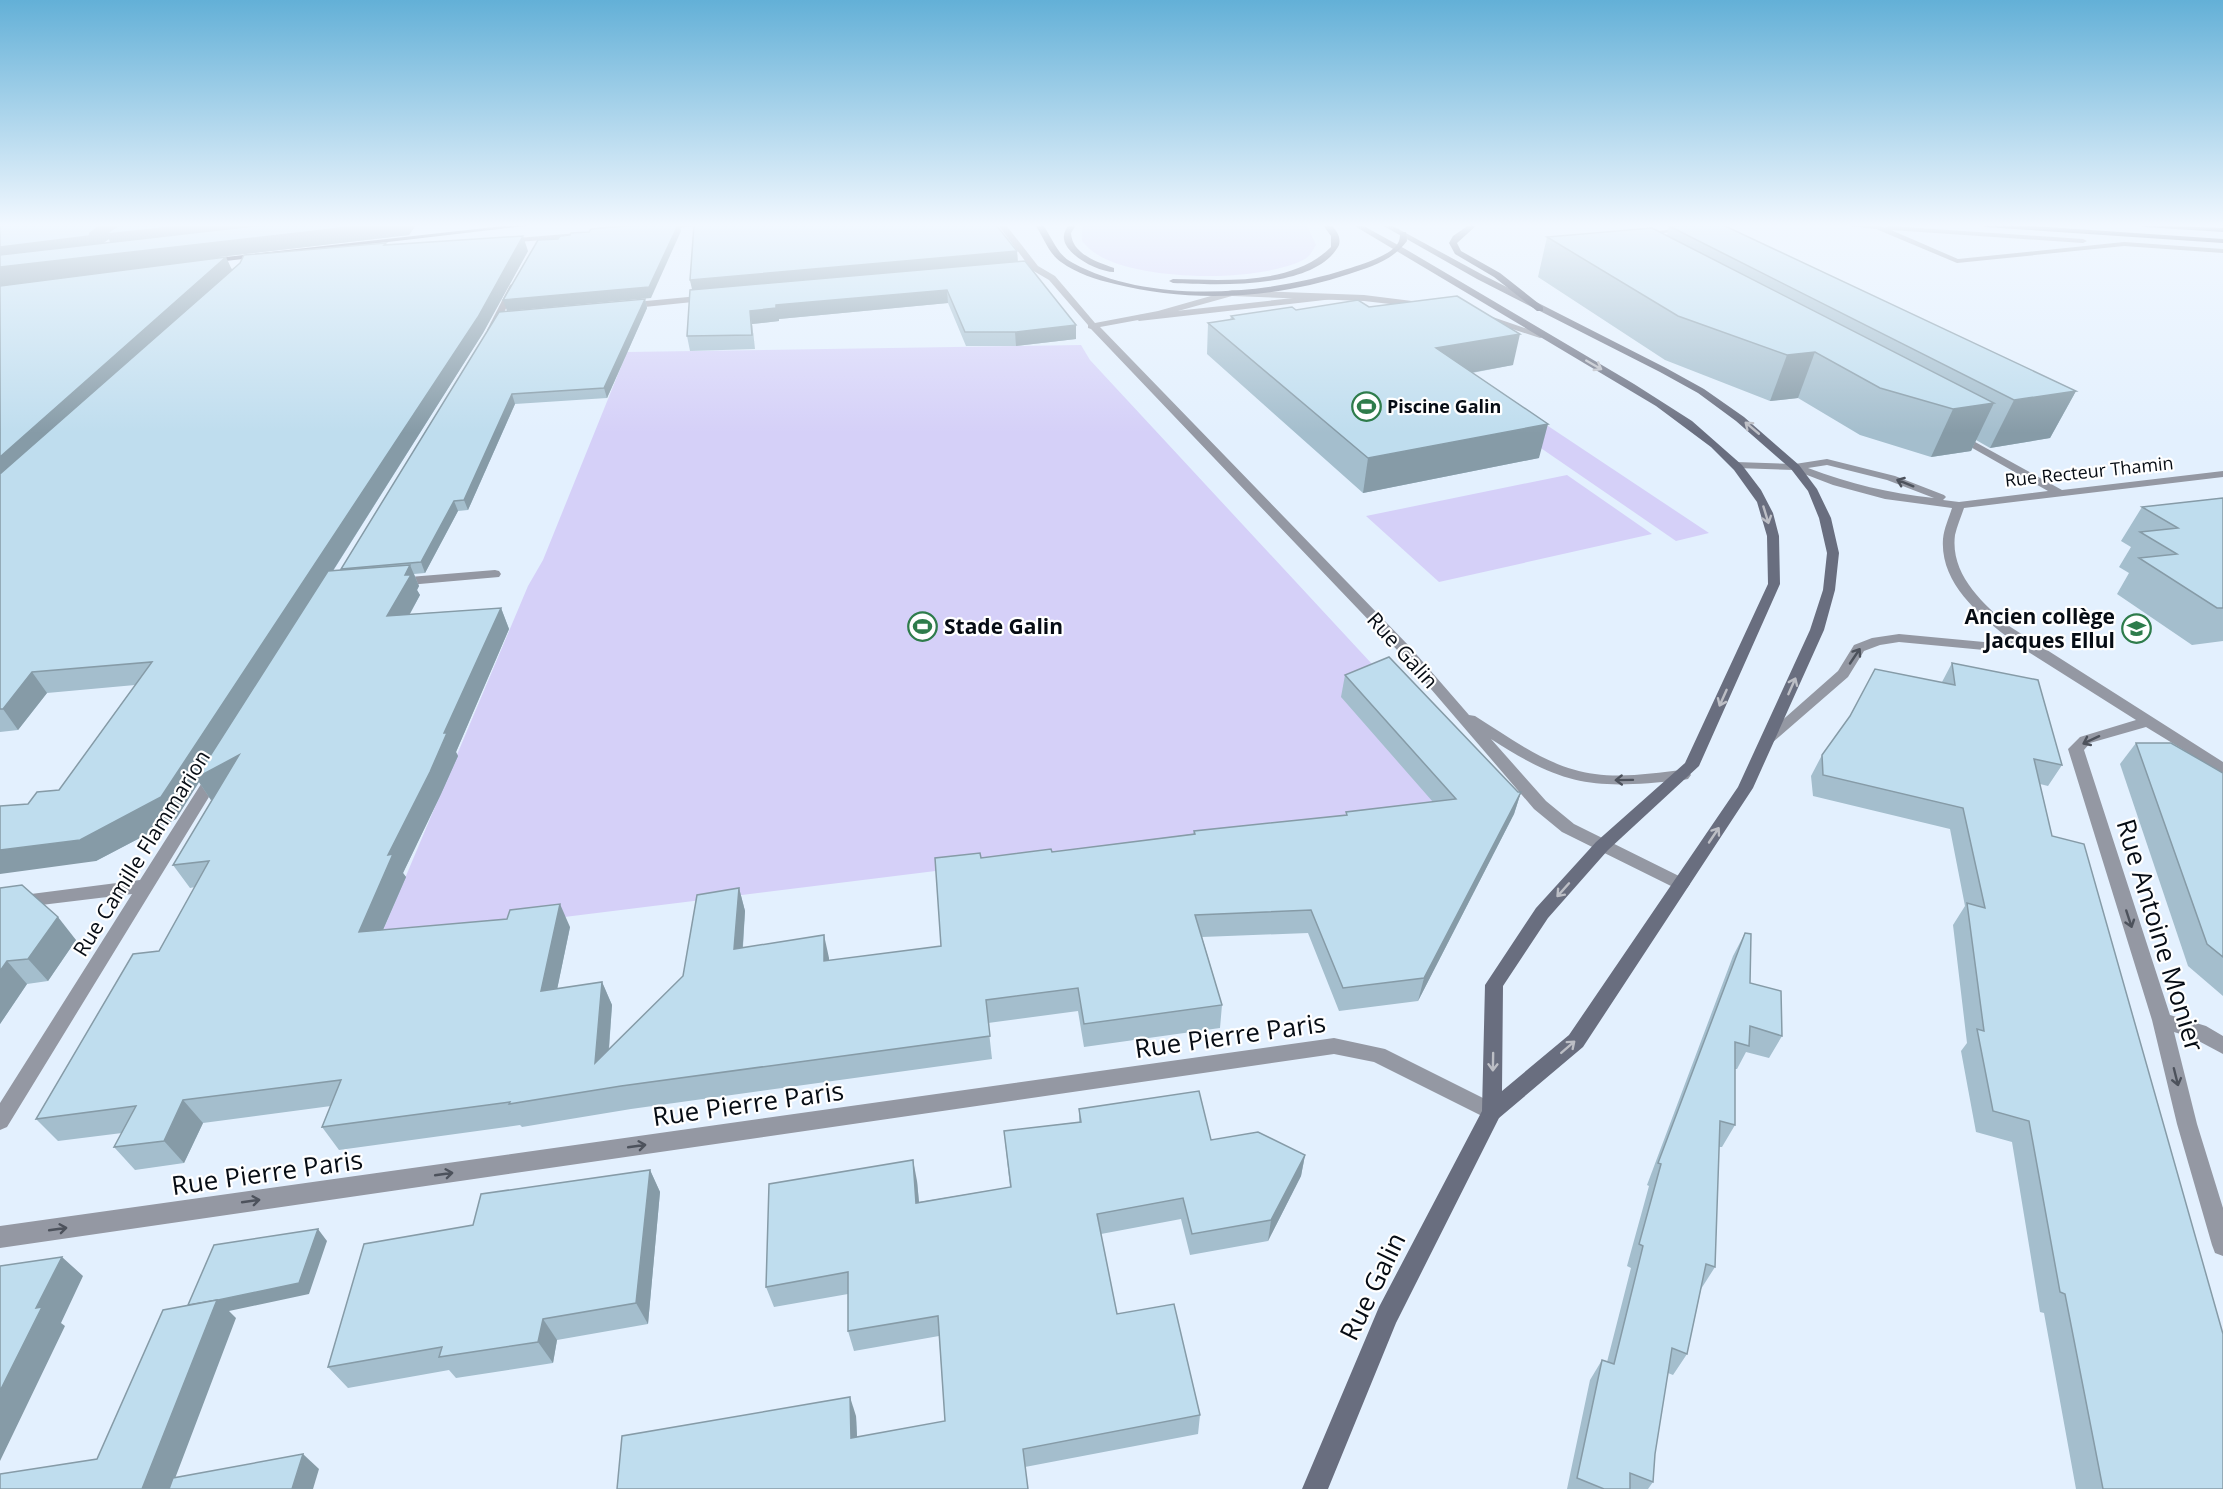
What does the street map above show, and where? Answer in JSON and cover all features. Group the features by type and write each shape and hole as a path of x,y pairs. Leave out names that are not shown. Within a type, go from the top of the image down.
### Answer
{"main road":[{"path":"1475,294 1623,383 1693,428 1736,465 1757,492 1764,507 1776,562 1774,584 1697,755 1683,775 1602,846"},
{"name":"Rue Galin","path":"1315,1489 1387,1315 1492,1112 1576,1041 1745,788 1817,630 1829,590 1833,553 1821,504 1795,467 1740,419 1701,391 1513,294"},
{"path":"1522,294 1540,309"},
{"name":"Rue Galin","path":"1492,1112 1494,985 1542,913 1602,846"}],"street":[{"path":"482,345 501,317 511,294"},
{"name":"Rue Galin","path":"1065,294 1091,326 1406,650 1540,806 1568,828 1602,846"},
{"path":"1139,318 1222,294"},
{"path":"1284,294 1337,296 1438,307"},
{"path":"1091,326 1139,318 1337,296"},
{"path":"618,307 714,298"},
{"path":"1470,313 1543,336"},
{"path":"1943,428 2058,492"},
{"path":"1736,465 1795,467 1827,462 1891,478 1959,505"},
{"path":"1795,467 1837,483 1885,496 1959,505"},
{"name":"Rue Recteur Thamin","path":"1959,505 2223,474"},
{"path":"1959,505 1950,529 1948,543 1952,568 1969,594 1989,617 2016,638 2223,770"},
{"path":"380,583 495,574"},
{"path":"1768,739 1843,674 1859,648 1876,641 1899,638 1984,646 2016,638"},
{"path":"1457,711 1538,760 1580,777 1603,780 1683,775"},
{"name":"Rue Antoine Monier","path":"2146,722 2085,741 2076,749 2162,1020 2187,1124 2223,1245"},
{"name":"Rue Camille Flammarion","path":"0,1121 220,766"},
{"path":"1602,846 1681,884"},
{"path":"0,904 144,886"},
{"path":"2162,1020 2199,1032 2223,1046"},
{"name":"Rue Pierre Paris","path":"0,1238 1334,1046 1378,1055 1492,1112"}],"shaded area":[{"path":"1393,323 1709,533 1676,541 1365,327"},
{"name":"Stade Galin","path":"1081,345 1090,360 1499,801 379,940 528,586 543,560 627,352"},
{"path":"1567,475 1652,534 1439,582 1366,516"}],"building":[{"path":"0,294 184,294 0,457"},
{"path":"204,294 491,294 478,317 161,797 80,840 0,850 0,806 28,804 37,792 59,790 152,662 32,672 3,709 0,709 0,474"},
{"path":"506,294 565,294 503,300"},
{"path":"690,294 896,294 776,305 776,308 750,311 752,335 687,336"},
{"path":"949,294 1052,294 1076,325 1015,332 965,332"},
{"path":"1642,294 1782,294 1994,403 1953,409 1880,388 1815,352 1787,355 1678,316"},
{"path":"1805,294 1871,294 2076,391 2014,400"},
{"path":"1457,296 1520,334 1436,348 1548,424 1368,458 1208,323 1234,319 1231,316 1292,307 1296,310 1358,300 1369,307"},
{"path":"645,299 604,388 512,394 464,500 454,501 421,562 341,569 499,312"},
{"path":"2223,498 2223,608 2217,608 2139,558 2177,554 2140,532 2178,528 2142,507"},
{"path":"410,565 405,575 411,575 387,616 501,608 444,733 447,733 430,772 388,855 393,854 359,932 507,919 510,910 560,904 541,991 602,982 595,1063 683,976 697,895 739,888 734,949 824,935 824,961 941,946 935,858 980,853 981,858 1051,849 1052,852 1195,834 1194,831 1347,815 1346,812 1456,799 1345,675 1389,657 1518,792 1521,792 1424,978 1343,988 1311,910 1195,915 1222,1005 1084,1024 1078,988 986,1000 990,1036 621,1086 509,1104 510,1102 322,1127 341,1080 183,1100 164,1141 114,1147 136,1106 36,1119 133,954 159,951 209,861 173,865 239,755 196,778 328,571"},
{"path":"1952,663 2038,680 2062,765 2034,759 2052,836 2084,844 2223,1334 2223,1489 2103,1489 2065,1294 2060,1292 2029,1121 1993,1111 1977,1029 1984,1031 1967,903 1985,908 1963,808 1823,775 1822,755 1850,716 1875,669 1955,685"},
{"path":"2136,743 2171,743 2223,773 2223,957 2207,944"},
{"path":"22,885 58,917 28,959 7,961 0,971 0,888"},
{"path":"1745,933 1751,934 1750,983 1781,991 1782,1036 1750,1026 1749,1046 1735,1042 1735,1125 1720,1121 1715,1267 1706,1264 1687,1354 1672,1348 1655,1454 1653,1482 1630,1473 1630,1489 1604,1489 1577,1478 1602,1360 1614,1364 1643,1246 1639,1244 1661,1164 1658,1163"},
{"path":"1199,1091 1211,1140 1258,1132 1305,1155 1271,1220 1192,1234 1183,1198 1097,1214 1117,1314 1174,1304 1200,1415 1023,1449 1028,1489 617,1489 622,1436 850,1397 851,1438 945,1421 938,1316 848,1331 848,1272 766,1287 769,1184 913,1160 916,1203 1011,1187 1004,1131 1081,1122 1079,1109"},
{"path":"650,1170 636,1303 543,1319 538,1342 439,1357 442,1347 328,1367 364,1244 473,1225 481,1194"},
{"path":"318,1229 299,1283 188,1305 214,1245"},
{"path":"62,1257 36,1308 42,1307 0,1391 0,1266"},
{"path":"217,1300 142,1489 0,1489 0,1474 97,1459 163,1310"},
{"path":"303,1454 292,1489 169,1489 173,1478"}],"place":[{"name":"Piscine Galin","path":"1366,406"},
{"name":"Stade Galin","path":"923,626"},
{"name":"Ancien collège Jacques Ellul","path":"2136,628"}]}
